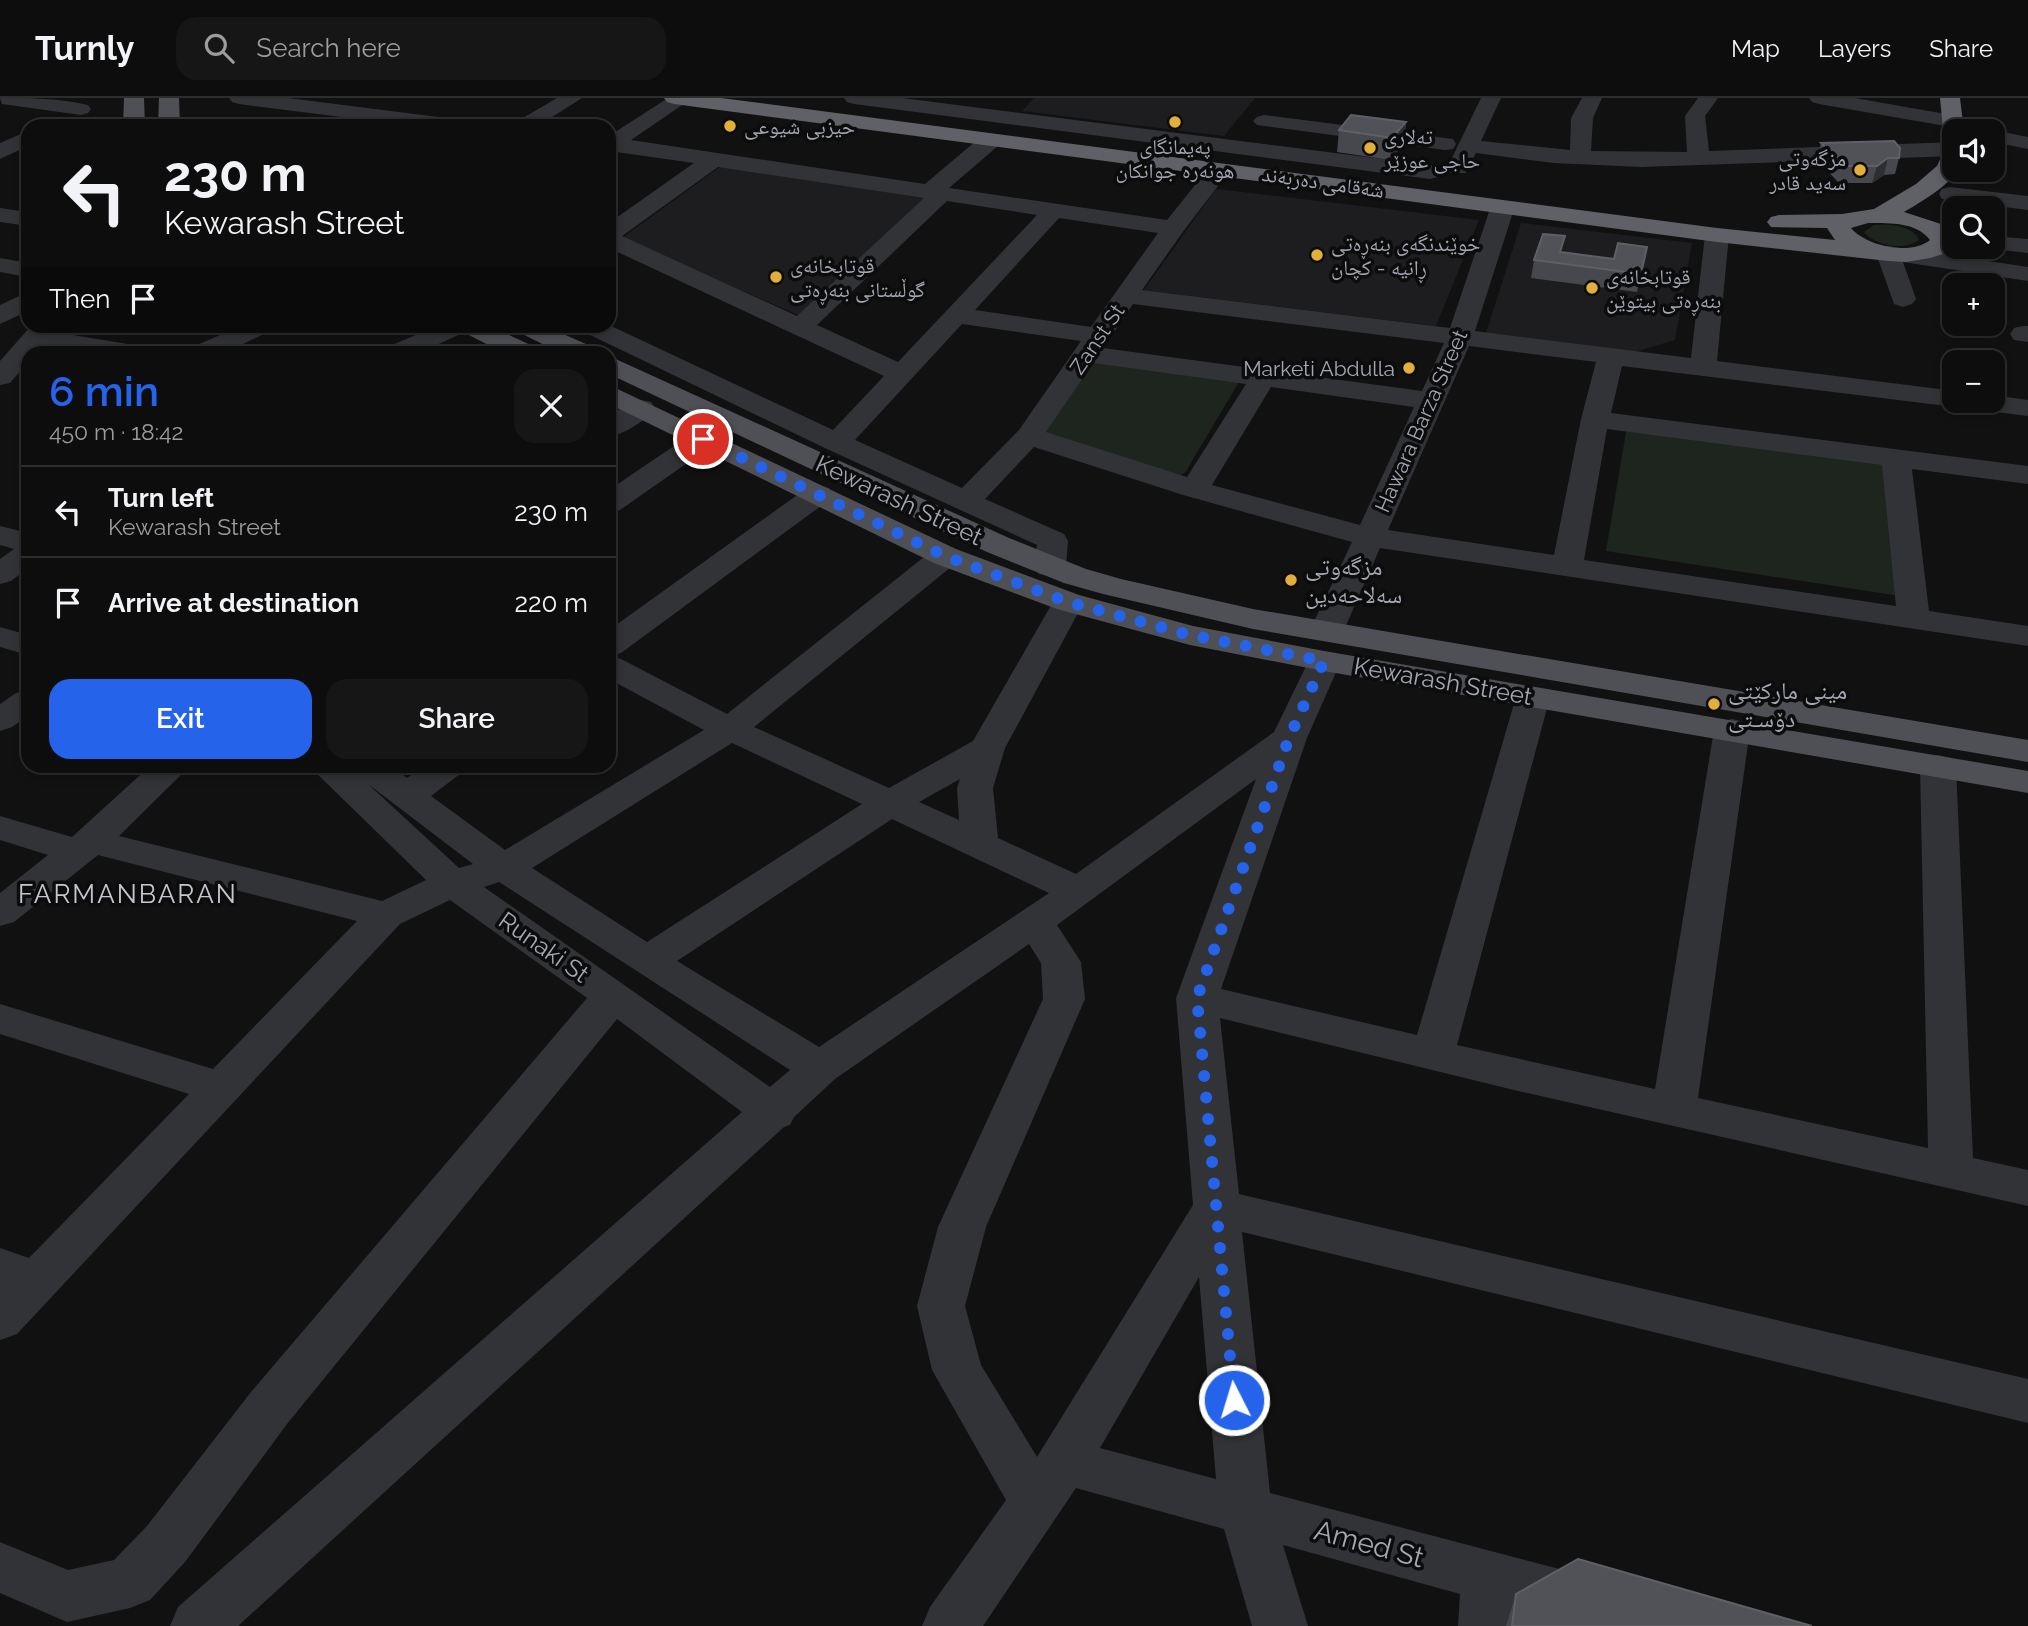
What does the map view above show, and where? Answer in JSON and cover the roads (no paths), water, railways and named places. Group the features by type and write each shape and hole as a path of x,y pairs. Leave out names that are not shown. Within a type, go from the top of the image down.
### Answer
{"highway":[{"name":"شەقامی دەربەند","path":"763,98 1427,179 1450,189 1665,217 1747,223 1844,221 1879,216"},
{"path":"1950,98 1960,119"},
{"path":"1964,119 1965,98"},
{"name":"شەقامی دەربەند","path":"678,99 1717,235 1894,254"},
{"path":"1879,216 1921,192 1947,182"},
{"path":"1879,216 1920,223 1942,235"},
{"path":"1844,221 1839,232 1849,241 1894,254 1922,254 1937,250 1942,244"}],"main road":[{"path":"134,98 134,119"},
{"path":"169,98 169,119"},
{"path":"484,333 511,346"},
{"path":"540,333 569,346"},
{"name":"Kewarash Street","path":"616,367 849,478 1050,567 1114,587 1326,646 1533,697 2028,782"},
{"name":"Kewarash Street","path":"616,396 945,556 1068,602 1190,635 1326,646 2028,751"}],"street":[{"path":"2,98 81,109"},
{"path":"62,119 101,98"},
{"path":"239,98 314,108 374,107 400,119"},
{"path":"535,119 572,98"},
{"path":"854,98 1242,148 1427,179 1456,121"},
{"path":"1006,118 1027,98"},
{"path":"1450,189 1491,98"},
{"path":"1580,158 1582,118 1592,98"},
{"path":"1699,159 1695,116 1708,98"},
{"path":"1819,98 1942,123"},
{"path":"616,140 678,99"},
{"path":"293,119 314,108"},
{"path":"1242,148 1270,113 1445,144"},
{"path":"800,327 991,140"},
{"path":"0,152 21,141"},
{"path":"616,145 1173,228"},
{"path":"2005,145 2022,157"},
{"path":"1468,146 1580,158 1699,159 1942,150"},
{"path":"0,152 21,154"},
{"path":"616,232 714,159"},
{"name":"Zanst St","path":"966,501 1029,436 1173,228 1220,169"},
{"path":"1959,182 2028,203"},
{"name":"Hawara Barza Street","path":"1197,998 1289,738 1370,537 1460,337 1503,206"},
{"path":"836,443 1054,210"},
{"path":"0,231 17,218"},
{"path":"1703,368 1717,235"},
{"path":"616,240 902,374"},
{"path":"2005,244 2028,246"},
{"path":"1903,299 1894,254 2028,274"},
{"path":"0,265 21,269"},
{"path":"1126,296 1942,397"},
{"path":"0,316 21,304"},
{"path":"957,315 1263,378 1431,401"},
{"path":"49,333 105,346"},
{"path":"217,346 246,333"},
{"path":"412,346 442,333"},
{"path":"606,333 836,443 1053,541 1050,567"},
{"path":"0,377 21,353"},
{"path":"1567,568 1595,419 1611,356"},
{"path":"1194,489 1263,378"},
{"path":"2005,405 2028,408"},
{"path":"616,424 641,408"},
{"path":"1595,419 2028,475"},
{"path":"1029,436 1194,489 1370,537 2028,636"},
{"path":"616,499 703,439"},
{"path":"1896,458 1913,618"},
{"path":"616,641 818,494"},
{"path":"0,535 21,540"},
{"path":"0,1320 18,1274 221,1088 386,915 453,883 504,867 730,729 945,556"},
{"path":"0,573 21,558"},
{"path":"979,844 975,788 987,748 1068,602"},
{"path":"0,637 21,643"},
{"path":"616,670 730,729 1079,891"},
{"path":"1433,1055 1533,697"},
{"path":"0,720 21,704"},
{"path":"1674,1110 1732,730"},
{"path":"198,1626 820,1068 1079,891 1289,738"},
{"path":"647,961 890,803 987,748"},
{"path":"1938,766 1951,1172"},
{"path":"0,913 84,846 164,773"},
{"name":"Runaki St","path":"335,773 453,883 774,1112"},
{"name":"Runaki St","path":"376,773 504,867 647,961 820,1068"},
{"path":"407,796 438,773"},
{"path":"0,828 386,915"},
{"path":"1034,921 1061,962 1063,999 962,1227 942,1306 957,1370 1050,1482"},
{"path":"0,1567 67,1596 130,1582 166,1544 268,1408 613,995"},
{"path":"1280,1626 1245,1510 1197,998 1433,1055 2028,1188"},
{"path":"0,1019 221,1088"},
{"path":"950,1626 1050,1482 1216,1207"},
{"path":"1216,1207 2028,1401"},
{"name":"Amed St","path":"1050,1482 1245,1510 1488,1601 1674,1626"}],"place":[{"name":"پەیمانگای هونەرە جوانکان","path":"1175,122"},
{"name":"حیزبی شیوعی","path":"730,126"},
{"name":"تەلاری حاجی عوزێر","path":"1370,148"},
{"name":"مزگەوتی سەید قادر","path":"1860,170"},
{"name":"خوێندنگەی بنەڕەتی ڕانیە - کچان","path":"1317,255"},
{"name":"قوتابخانه‌ی گوڵستانی بنه‌ڕه‌تی","path":"776,277"},
{"name":"قوتابخانەی بنەڕەتی بیتوێن","path":"1592,288"},
{"name":"Marketi Abdulla","path":"1409,368"},
{"name":"مزگەوتی سەلاحەدین","path":"1291,580"},
{"name":"مینی مارکێتی دۆسـتی","path":"1714,704"}],"district":[{"name":"FARMANBARAN","path":"128,894"}]}
